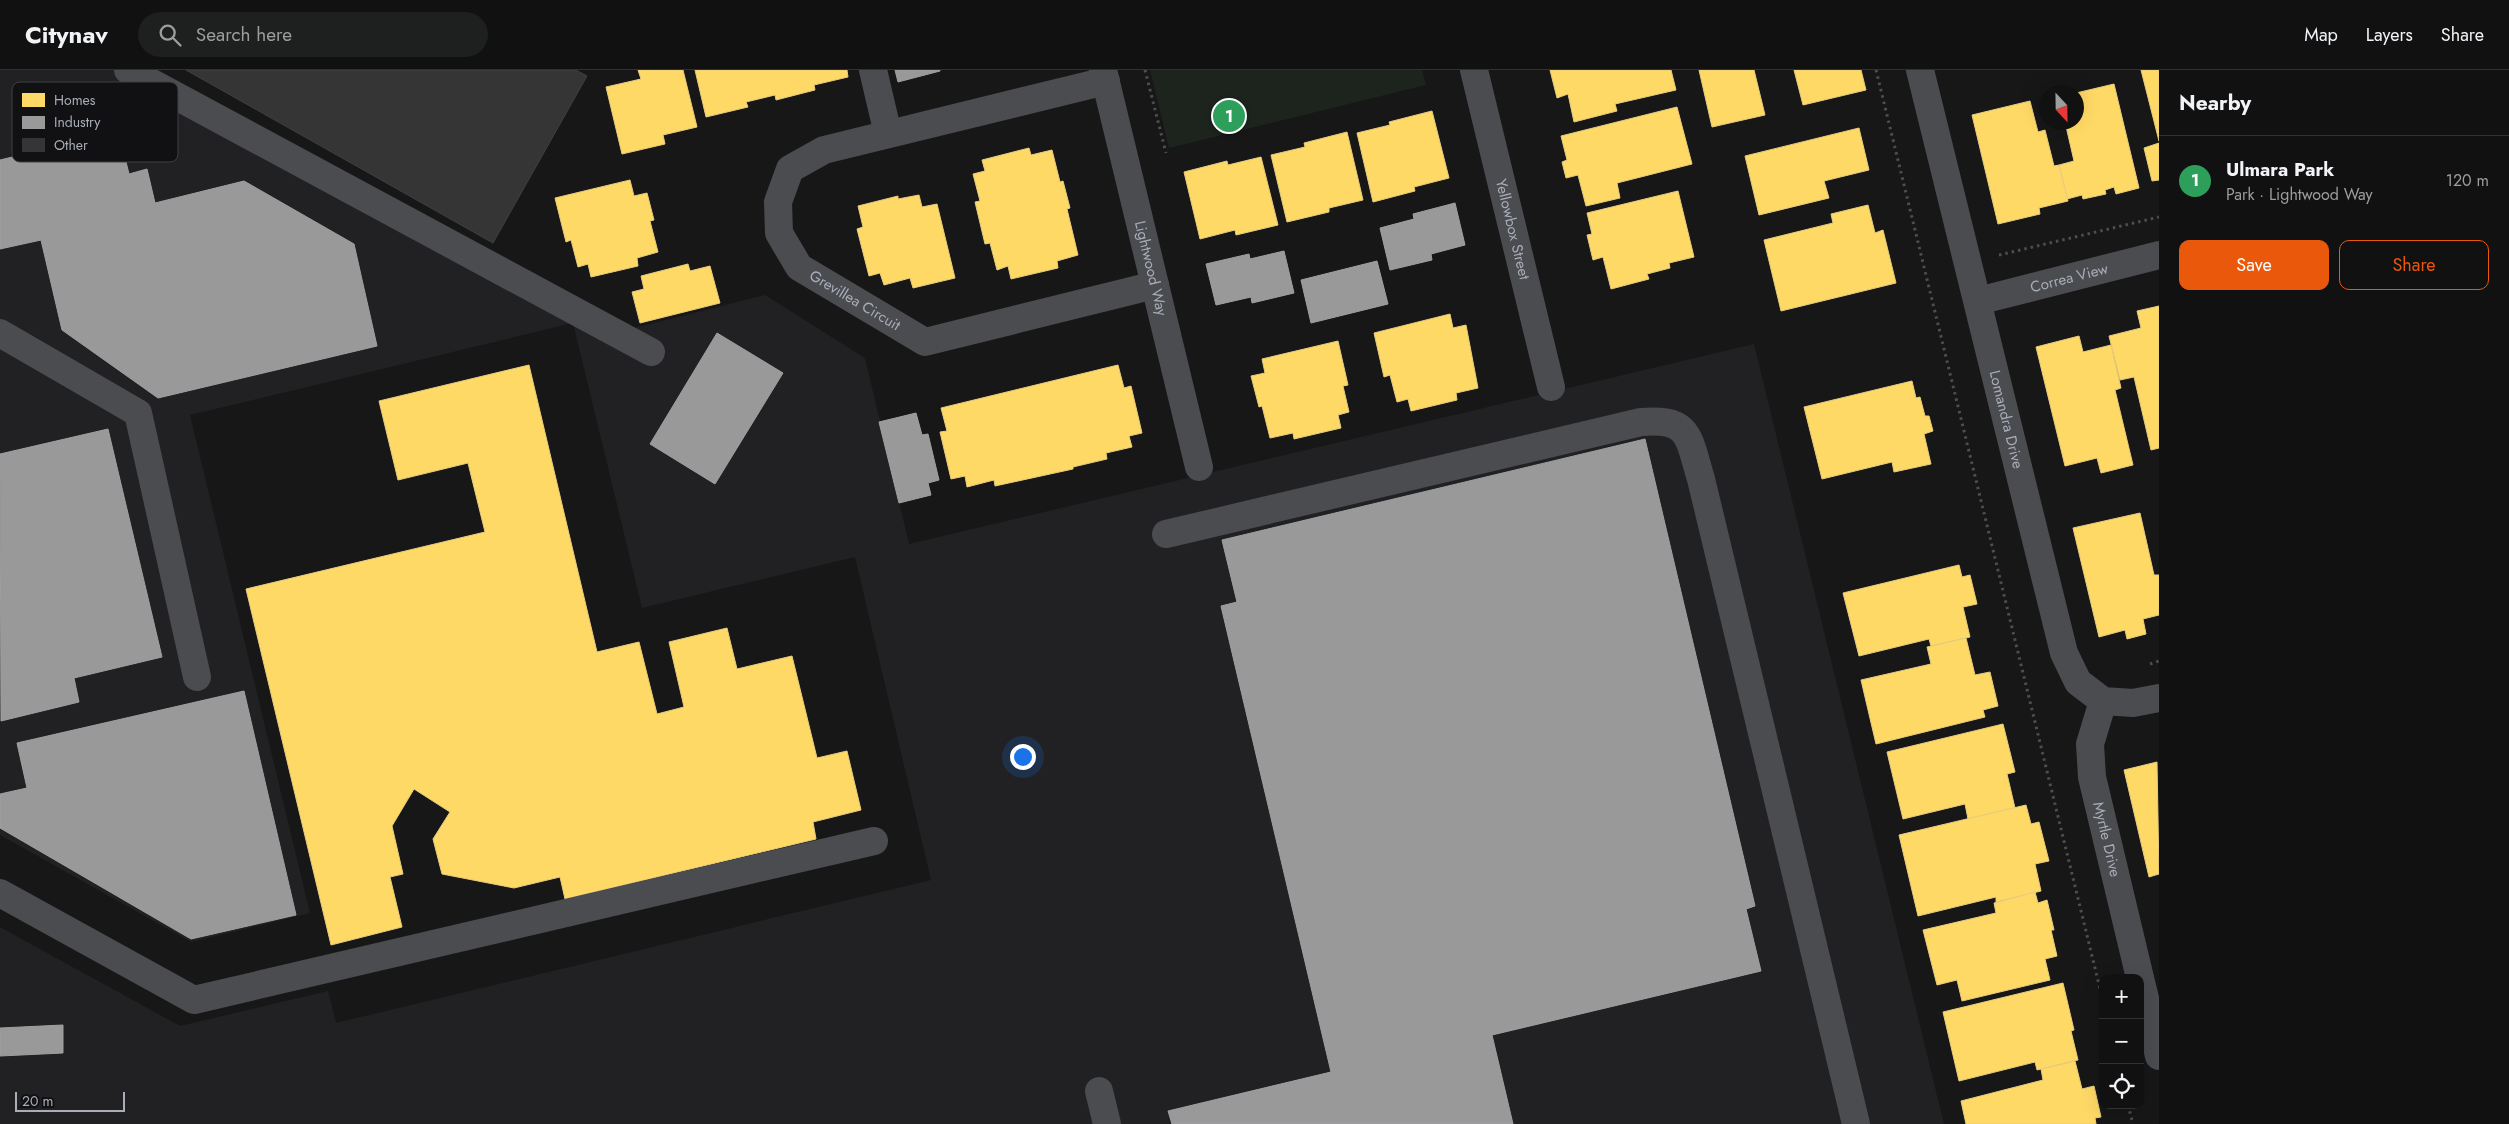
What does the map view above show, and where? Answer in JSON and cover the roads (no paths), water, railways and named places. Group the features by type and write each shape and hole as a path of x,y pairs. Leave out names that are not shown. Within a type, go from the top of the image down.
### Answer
{"street":[{"path":"128,70 150,82"},
{"path":"873,70 888,134"},
{"name":"Yellowbox Street","path":"1474,70 1550,387"},
{"name":"Lomandra Drive","path":"1920,70 2064,653 2078,682 2103,701"},
{"name":"Grevillea Circuit","path":"1105,76 824,150 790,169 778,202 779,232 798,267 925,342 1155,285"},
{"name":"Lightwood Way","path":"1105,76 1199,467"},
{"path":"178,97 651,352"},
{"name":"Correa View","path":"1978,300 2159,255"},
{"path":"0,333 138,413 197,677"},
{"path":"1166,534 1641,422 1663,420 1678,424 1688,437 1701,479 1856,1124"},
{"path":"2103,701 2133,703 2159,698"},
{"name":"Myrtle Drive","path":"2103,701 2090,744 2092,777 2139,974"},
{"path":"0,893 194,1000 874,841"},
{"name":"Myrtle Drive","path":"2144,994 2159,1056"},
{"path":"1099,1091 1107,1124"}],"place":[{"name":"Ulmara Park","path":"1229,116"}]}
